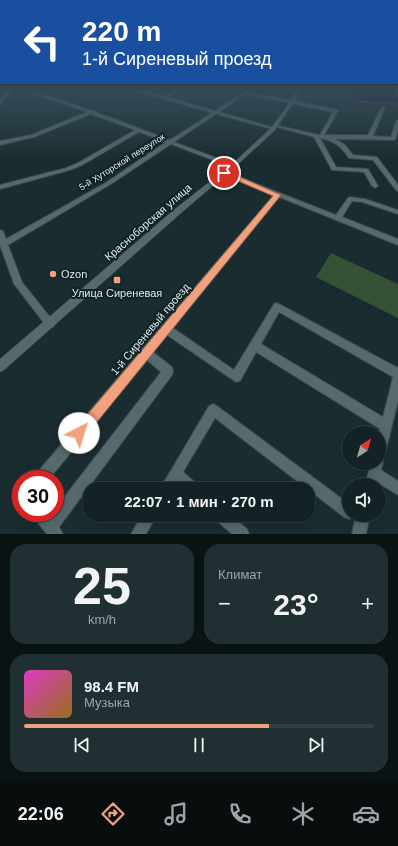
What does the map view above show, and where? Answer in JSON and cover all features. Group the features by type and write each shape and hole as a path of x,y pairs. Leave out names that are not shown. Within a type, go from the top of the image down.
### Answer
{"street":[{"path":"0,143 32,136 91,112 233,166"},
{"path":"216,112 274,128 318,136 370,137 396,140 398,120"},
{"name":"5-й Хуторской переулок","path":"3,244 109,183 216,112"},
{"name":"Красноборская улица","path":"0,366 233,166 274,128 285,112"},
{"path":"318,136 335,112"},
{"path":"370,137 381,112"},
{"path":"0,187 68,169 80,164 139,130"},
{"path":"318,136 334,169 366,170 375,186"},
{"path":"328,137 343,144 351,157 375,158 398,189"},
{"path":"224,173 398,242"},
{"name":"1-й Сиреневый проезд","path":"48,470 278,195"},
{"path":"338,218 350,199 363,200 398,212"},
{"path":"0,233 18,284 50,324"},
{"path":"166,328 236,377 277,307 398,374"},
{"path":"255,346 386,426 398,379"},
{"path":"46,522 53,531 168,371 146,353"},
{"path":"170,482 213,410 342,507"},
{"path":"175,474 184,482"},
{"path":"374,474 398,489"},
{"path":"138,534 146,522"},
{"path":"229,522 242,534"}],"green space":[{"path":"331,253 398,284 398,318 316,277"}],"place":[{"name":"Ozon","path":"53,274"},
{"name":"Улица Сиреневая","path":"117,280"}],"route":[{"path":"79,433 278,195 224,173"}]}
